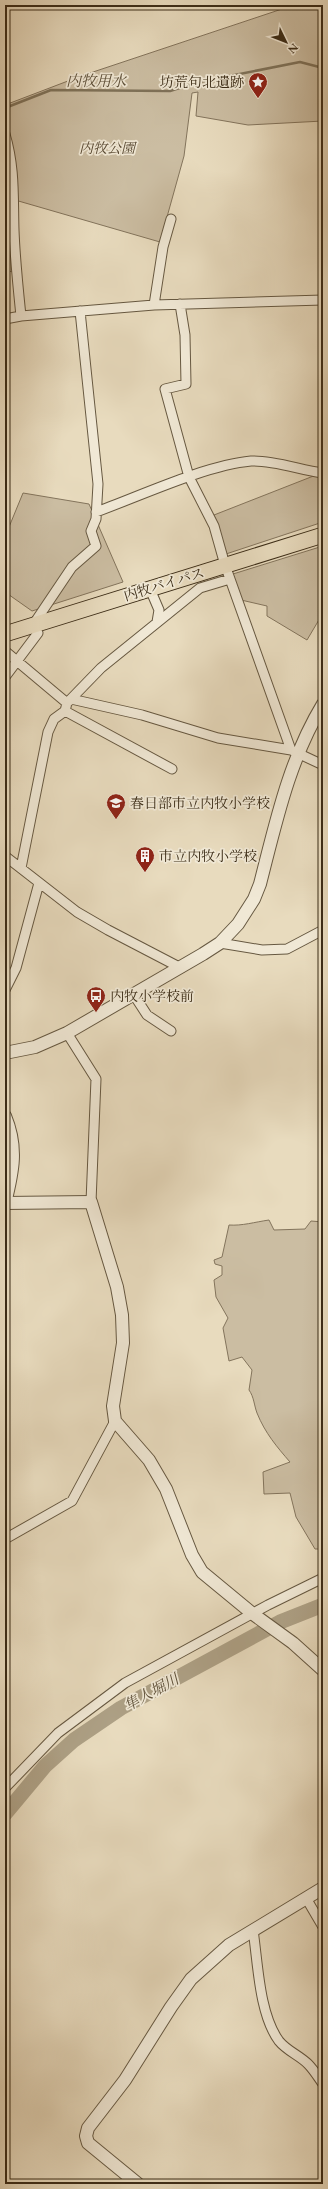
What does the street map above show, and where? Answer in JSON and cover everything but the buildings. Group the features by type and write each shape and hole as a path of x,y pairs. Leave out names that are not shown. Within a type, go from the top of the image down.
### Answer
{"main road":[{"name":"内牧バイパス","path":"5,634 36,629 150,588 227,572 323,535"}],"street":[{"path":"5,134 12,156 15,262 21,316"},
{"path":"154,305 163,247 171,219"},
{"path":"5,319 21,316 154,305 323,300"},
{"path":"180,304 185,335 186,384 165,389 189,477 214,526 227,572 294,751"},
{"path":"5,677 18,660 72,567 96,546 91,531 96,512 98,484 80,311"},
{"path":"96,512 189,477 219,468 251,461 269,462 323,473"},
{"path":"21,868 48,732 54,719 101,668 200,588 227,572"},
{"path":"150,588 159,610 157,622"},
{"path":"5,651 18,660 68,704 172,769"},
{"path":"68,704 142,715 218,738 294,751 323,765"},
{"path":"5,1053 35,1047 67,1033 181,968 220,943 238,924 254,899 294,751 323,704"},
{"path":"5,856 76,912 181,968"},
{"path":"5,990 16,968 39,883"},
{"path":"220,943 262,950 287,949 323,930"},
{"path":"134,995 147,1016 171,1031"},
{"path":"67,1033 96,1079 90,1202 117,1287 122,1315 123,1343 113,1406 115,1421 149,1460 166,1489 192,1555 202,1572 253,1614 294,1643 323,1670"},
{"path":"5,1116 11,1131 14,1170 5,1202 90,1202"},
{"path":"5,1539 72,1501 115,1421"},
{"path":"5,1788 42,1747 90,1707 125,1683 268,1605 323,1578"},
{"path":"138,2184 88,2143 86,2136 88,2128 125,2080 171,2007 192,1979 229,1945 323,1888"},
{"path":"306,1898 323,1928"},
{"path":"253,1930 262,1990 269,2021 278,2039 285,2048 308,2063 323,2084"}],"green space":[{"name":"内牧公園","path":"294,5 323,5 323,121 248,125 196,116 198,92 192,93 184,156 160,242 15,200 16,271 5,272 5,105 81,76"},
{"path":"316,475 323,477 323,522 226,554 214,515"},
{"path":"23,493 89,504 123,582 32,611 5,592 5,525 9,527"},
{"path":"323,546 323,613 307,640 267,616 267,606 241,600 233,574"},
{"path":"269,1220 274,1230 305,1229 311,1221 323,1222 323,1549 315,1549 296,1517 290,1493 264,1494 263,1472 290,1462 276,1445 257,1413 249,1390 252,1370 242,1357 229,1361 223,1328 228,1318 216,1297 214,1280 222,1275 222,1266 215,1264 214,1260 222,1257 229,1225"}],"waterway":[{"name":"内牧用水","path":"199,82 300,62 323,68"},
{"name":"内牧用水","path":"5,108 51,90 170,91 189,85"},
{"name":"隼人堀川","path":"5,1814 45,1766 74,1740 121,1708 280,1622 323,1605"}],"place":[{"name":"坊荒句北遺跡","path":"258,99"},
{"name":"春日部市立内牧小学校","path":"116,820"},
{"name":"市立内牧小学校","path":"145,873"},
{"name":"内牧小学校前","path":"96,1013"}]}
